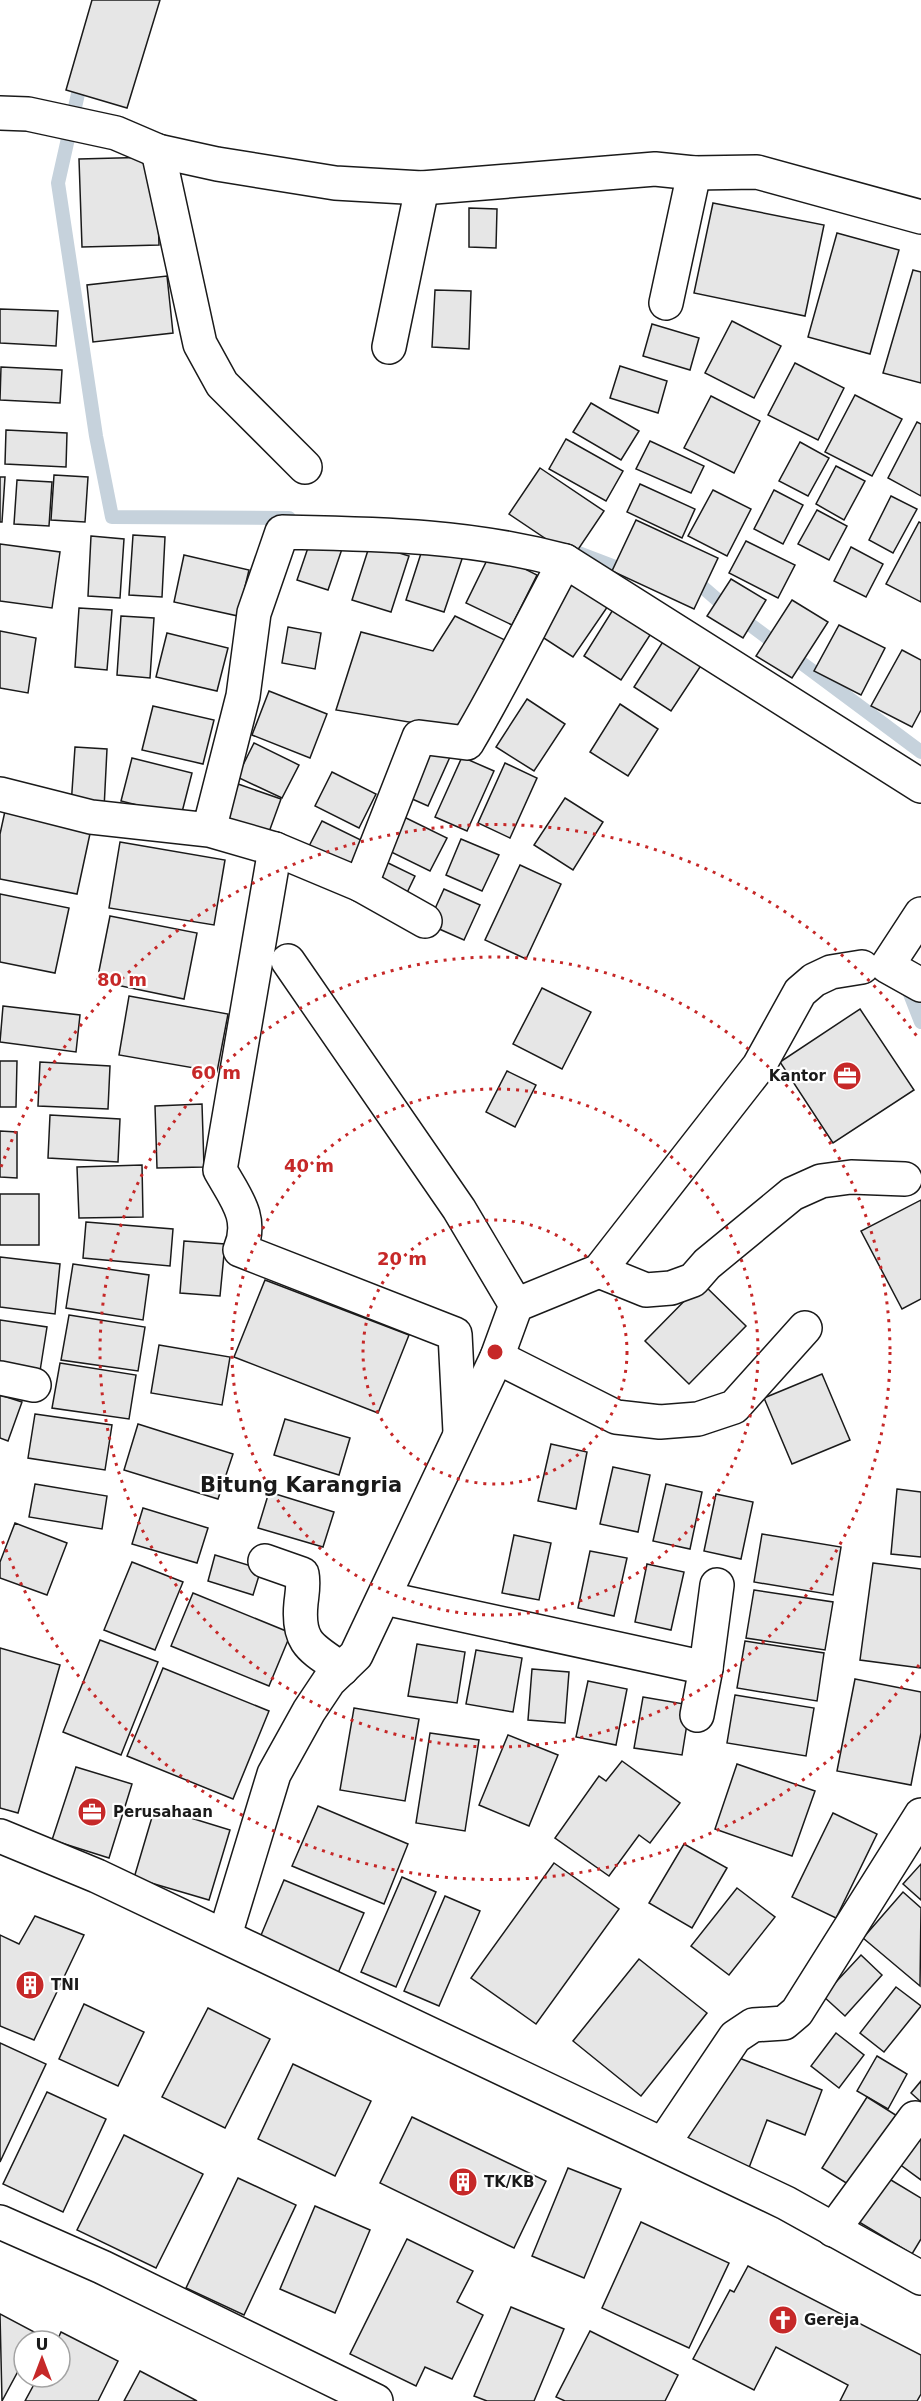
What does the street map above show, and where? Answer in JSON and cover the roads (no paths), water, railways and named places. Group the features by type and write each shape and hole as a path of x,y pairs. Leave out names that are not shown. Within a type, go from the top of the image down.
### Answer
{"street":[{"path":"14,114 116,133 158,151 217,164 335,183 422,188 655,170 694,173 757,172 921,217"},
{"path":"158,151 200,344 222,384 305,467"},
{"path":"666,303 694,173"},
{"path":"389,347 422,188"},
{"path":"209,830 242,702 254,613 282,532 431,537 524,550 564,561 921,786"},
{"path":"361,885 419,737 467,743 490,704 564,561"},
{"path":"0,794 91,817 209,830 275,849 361,885 425,921"},
{"path":"275,849 220,1170 243,1212 246,1237 240,1250 455,1334 460,1437"},
{"path":"874,966 921,914"},
{"path":"288,962 459,1209 516,1305"},
{"path":"225,1935 274,1774 309,1710 329,1681 356,1655 497,1358 516,1305 599,1271 759,1066 800,992 814,980 831,972 874,966 921,985"},
{"path":"599,1271 646,1290 671,1288 693,1280 707,1264 792,1194 821,1181 851,1177 905,1179"},
{"path":"497,1358 616,1417 660,1422 698,1419 735,1407 805,1328"},
{"path":"0,1378 34,1385"},
{"path":"265,1561 302,1574 299,1625 302,1635 308,1646 342,1669"},
{"path":"697,1715 717,1585"},
{"path":"384,1598 706,1668"},
{"path":"663,2144 735,2037 753,2025 784,2023 798,2012 921,1815"},
{"path":"0,1836 97,1876 225,1935 786,2203 921,2278"},
{"path":"833,2230 915,2118 921,2121"},
{"path":"0,2222 102,2267 376,2401"}],"waterway":[{"path":"82,76 58,183 96,436 112,517 289,518"},
{"path":"576,552 631,573"},
{"path":"691,577 721,603 921,752"},
{"path":"916,983 910,994 921,1022"}],"place":[{"name":"Kantor","path":"847,1076"},
{"name":"Perusahaan","path":"92,1812"},
{"name":"TNI","path":"30,1985"},
{"name":"TK/KB","path":"463,2182"},
{"name":"Gereja","path":"783,2320"}],"district":[{"name":"Bitung Karangria","path":"301,1485"}]}
